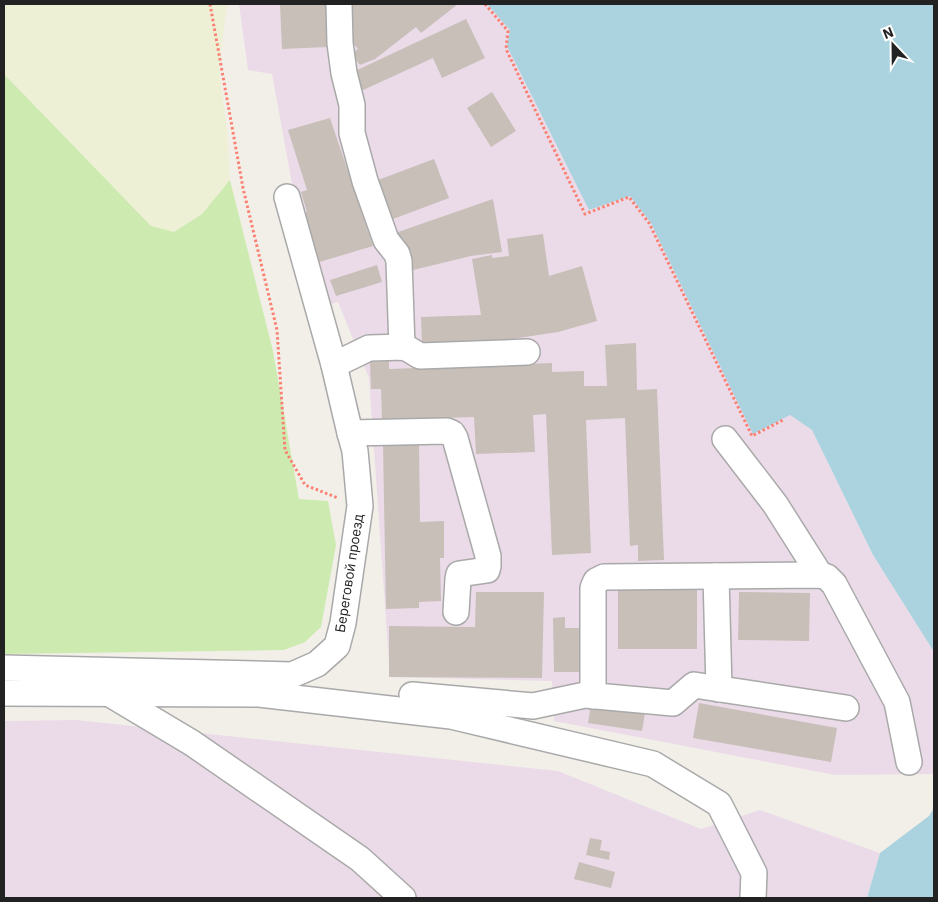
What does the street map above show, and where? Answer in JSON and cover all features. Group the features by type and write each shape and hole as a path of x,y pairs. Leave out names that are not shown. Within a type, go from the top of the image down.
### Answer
{"street":[{"path":"339,4 340,43 344,73 352,105 352,133 365,181 386,240 397,254 399,261 402,347"},
{"name":"Береговой проезд","path":"4,668 292,675 317,664 337,646 343,623 360,506 355,452 334,365 286,197"},
{"path":"334,365 369,348 408,347 418,356 527,352"},
{"path":"350,433 447,431 452,433 455,438 488,556 486,570 460,574 456,612"},
{"path":"725,439 775,504 820,575"},
{"path":"594,696 592,588 596,581 604,577 820,575 827,577 834,584 897,702 909,762"},
{"path":"716,576 719,689"},
{"path":"292,675 324,687 533,706 580,695 673,703 694,685 846,708"},
{"path":"4,693 259,694 451,716 653,764 719,804 754,873 753,898"},
{"path":"110,694 192,743 360,858 403,898"}],"path":[{"path":"210,4 243,188 277,330 285,450 304,485 360,506"},
{"path":"485,4 508,30 506,49 585,214 629,197 649,223 752,436 783,420"}],"shaded area":[{"path":"239,4 487,4 510,30 589,210 630,196 651,223 753,433 790,415 812,430 873,555 934,652 934,774 835,775 554,721 552,681 390,677 369,378 338,302 324,306 303,244 272,74 248,70"},
{"path":"76,720 558,771 701,829 760,810 880,853 867,898 4,898 4,721"}],"green space":[{"path":"4,4 227,4 219,70 227,127 230,180 202,214 173,232 151,226 4,74"},
{"path":"4,74 151,226 174,232 202,214 230,180 273,351 299,499 328,501 336,545 321,627 305,642 284,650 4,654"}],"water":[{"path":"487,4 934,4 934,652 873,555 812,430 790,415 753,434 651,223 630,196 589,210 507,46 510,30"},
{"path":"934,808 934,898 867,898 880,853 929,816"}],"building":[{"path":"280,4 326,4 328,47 282,49"},
{"path":"345,4 458,4 421,33 416,27 375,59 360,65 351,54 358,49 346,35 354,29 344,16"},
{"path":"466,19 485,58 442,78 433,58 361,91 353,72"},
{"path":"492,92 516,131 491,147 467,108"},
{"path":"330,118 373,246 313,264 306,244 313,241 304,213 307,212 301,192 307,190 288,130"},
{"path":"434,159 449,198 393,219 378,180"},
{"path":"493,199 502,252 471,256 413,270 410,253 403,255 398,232"},
{"path":"543,234 549,276 582,266 597,321 558,332 485,343 485,340 422,343 421,317 481,315 472,259 492,255 492,258 509,256 507,239"},
{"path":"377,265 382,282 336,296 330,280"},
{"path":"636,343 637,390 657,389 664,560 638,561 638,545 630,546 625,418 586,420 591,553 552,555 546,414 533,415 535,452 476,454 474,417 382,420 381,389 371,389 370,362 389,361 389,369 552,363 552,372 584,371 584,386 607,386 605,345"},
{"path":"419,443 420,522 444,521 444,558 440,558 441,601 419,602 419,608 386,609 383,444"},
{"path":"618,589 697,590 697,649 618,649"},
{"path":"476,592 544,592 542,678 389,677 389,626 475,627"},
{"path":"739,592 810,593 809,641 738,640"},
{"path":"565,617 565,628 580,628 581,672 554,672 553,618"},
{"path":"699,703 837,728 831,762 693,738"},
{"path":"591,705 645,713 642,731 588,723"},
{"path":"590,838 602,840 600,850 610,852 609,860 586,855"},
{"path":"579,862 615,872 611,888 574,879"}]}
